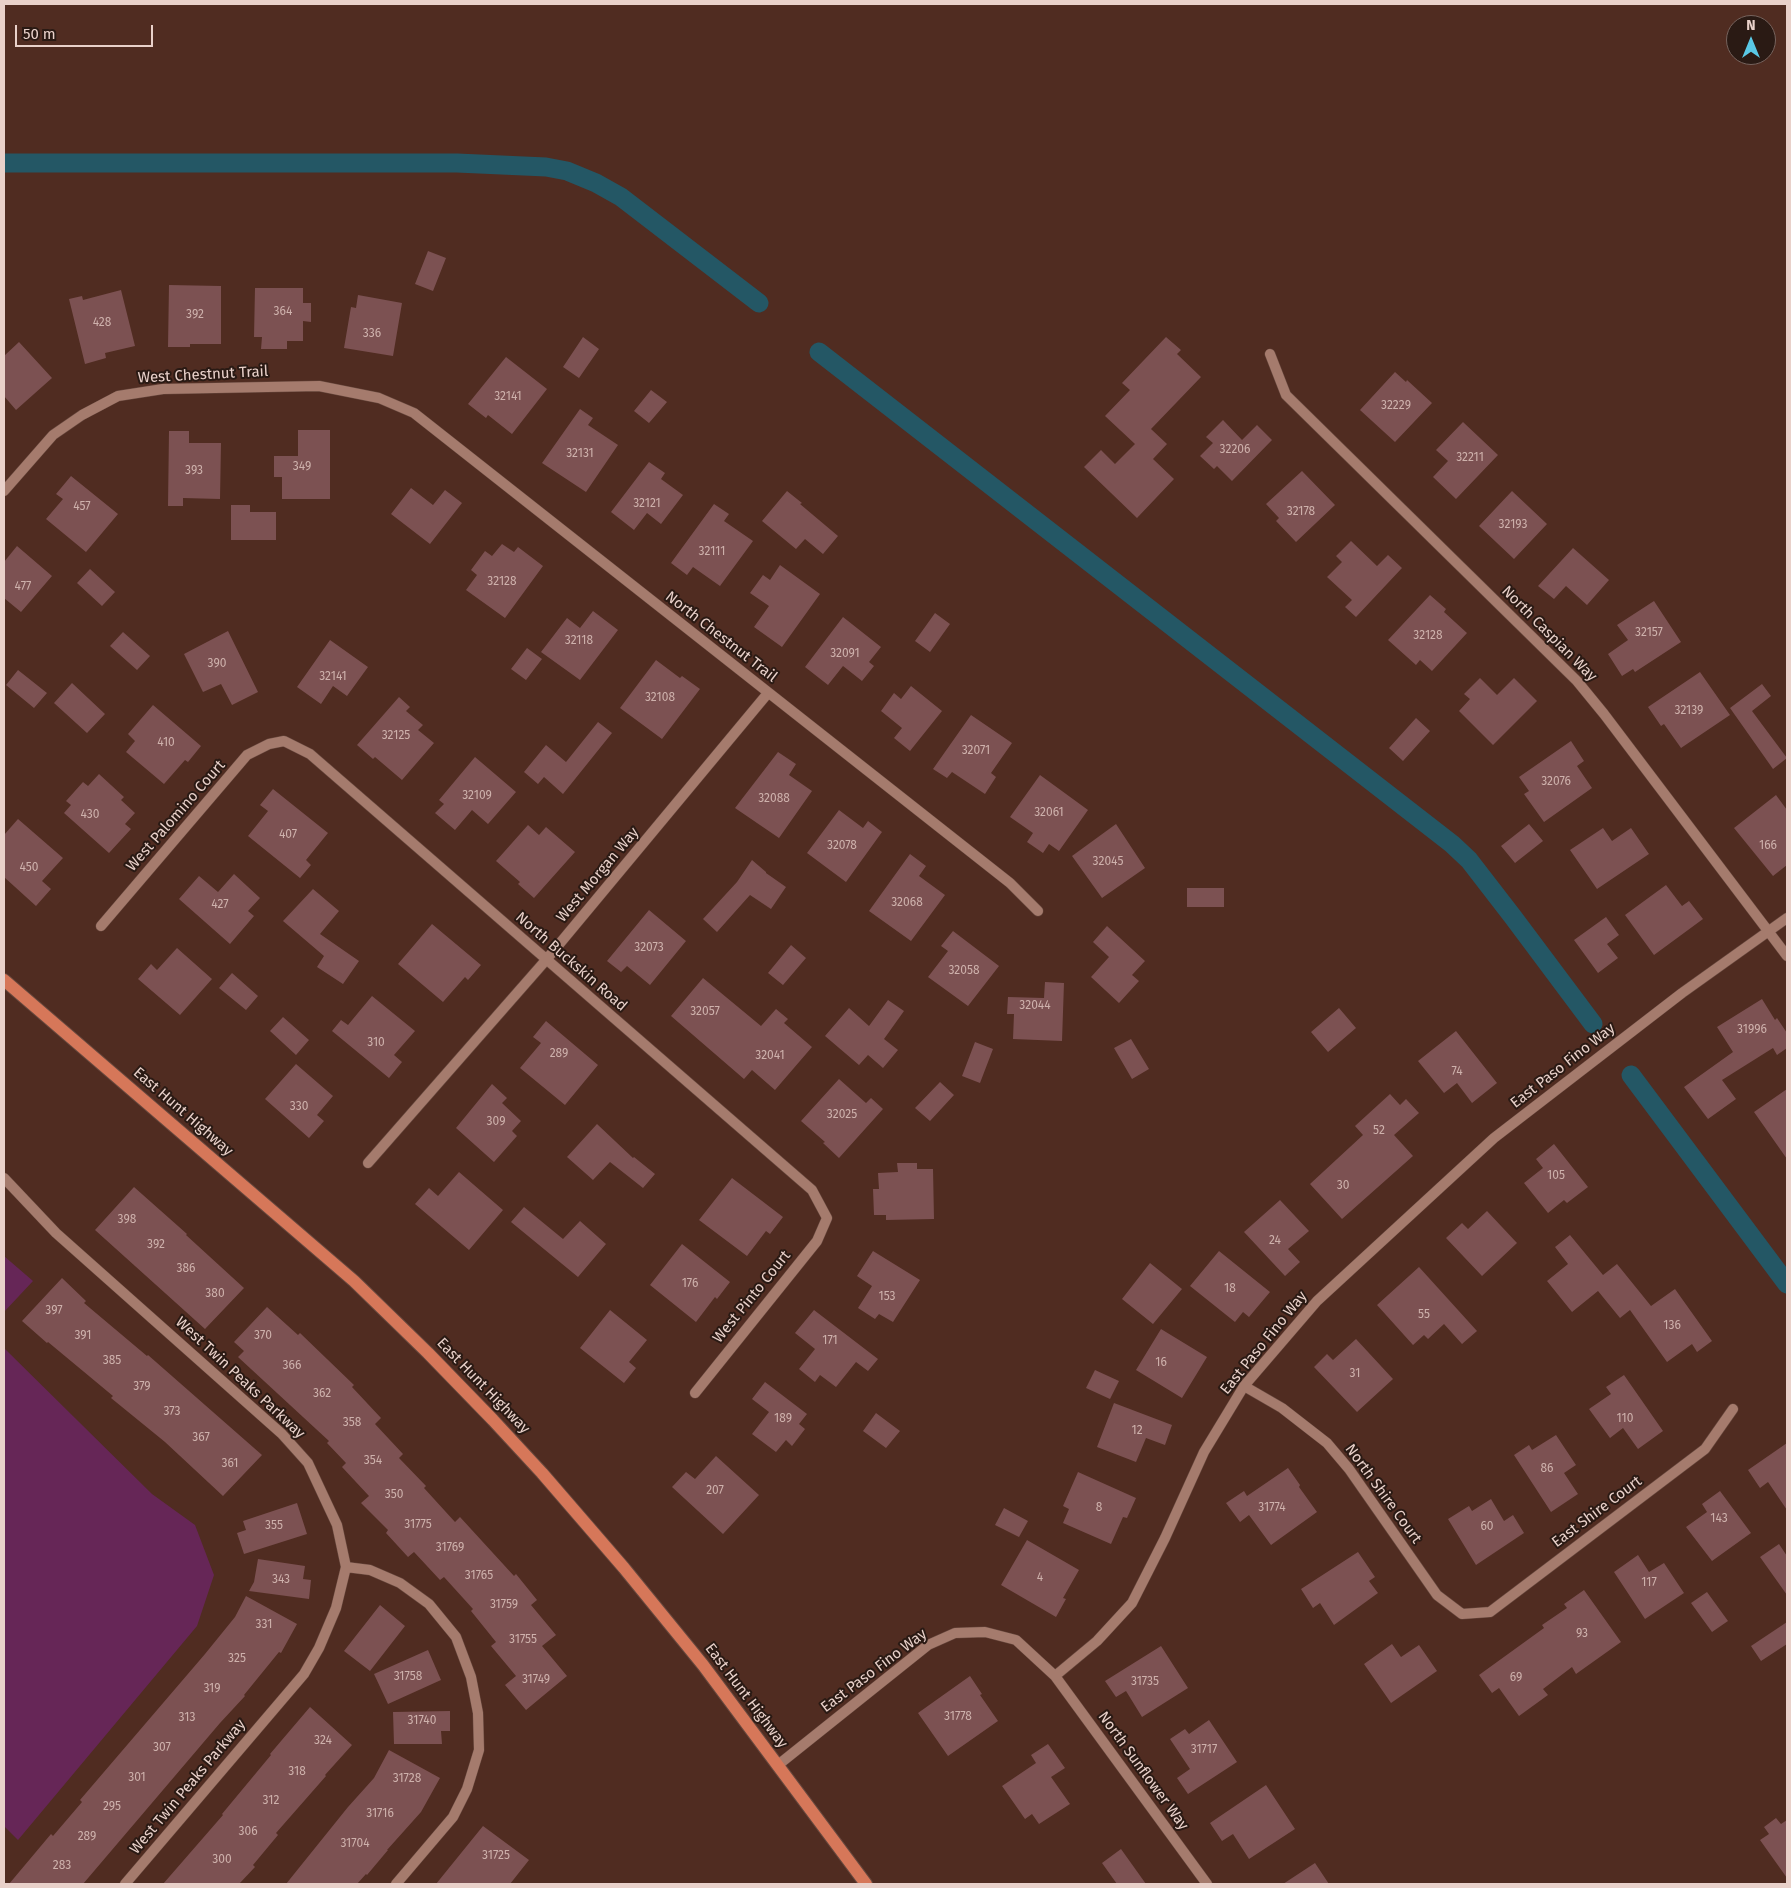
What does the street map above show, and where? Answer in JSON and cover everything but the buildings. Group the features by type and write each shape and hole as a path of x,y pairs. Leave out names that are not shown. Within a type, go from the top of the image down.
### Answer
{"main road":[{"name":"East Hunt Highway","path":"4,980 347,1275 428,1353 536,1466 624,1568 703,1664 866,1884"}],"street":[{"name":"North Caspian Way","path":"1270,354 1286,395 1577,681 1610,721 1787,956"},
{"name":"West Chestnut Trail","path":"4,491 53,435 82,415 118,396 163,389 319,386 379,398"},
{"name":"North Chestnut Trail","path":"379,398 414,413 1010,883 1038,911"},
{"name":"West Morgan Way","path":"368,1163 546,960 768,693"},
{"name":"North Buckskin Road","path":"284,742 310,754 812,1190 827,1218"},
{"name":"West Palomino Court","path":"101,926 248,755 269,744 284,742"},
{"name":"East Paso Fino Way","path":"778,1765 928,1645 955,1633 985,1632 1016,1640 1055,1676 1097,1641 1132,1603 1165,1538 1204,1452 1244,1386 1317,1301 1494,1138 1682,994 1787,918"},
{"name":"West Twin Peaks Parkway","path":"4,1178 56,1233 282,1434 308,1463 337,1526 346,1567 336,1608 319,1648 304,1674 125,1884"},
{"name":"West Pinto Court","path":"695,1392 817,1241 827,1218"},
{"name":"North Shire Court","path":"1244,1386 1282,1408 1327,1443 1348,1469 1437,1595 1462,1614"},
{"name":"East Shire Court","path":"1462,1614 1490,1612 1705,1449 1733,1409"},
{"path":"346,1567 370,1570 400,1583 428,1604 456,1637 471,1677 478,1713 479,1750 467,1788 453,1817 396,1884"},
{"name":"North Sunflower Way","path":"1055,1676 1207,1884"}],"shaded area":[{"path":"4,1256 33,1281 4,1312"},
{"path":"4,1348 152,1494 195,1525 214,1575 197,1626 18,1840 4,1826"}],"waterway":[{"path":"4,163 457,163 546,167 567,171 596,183 621,197 759,303"},
{"path":"819,352 1452,844 1469,860 1593,1024"},
{"path":"1631,1075 1787,1284"}]}
